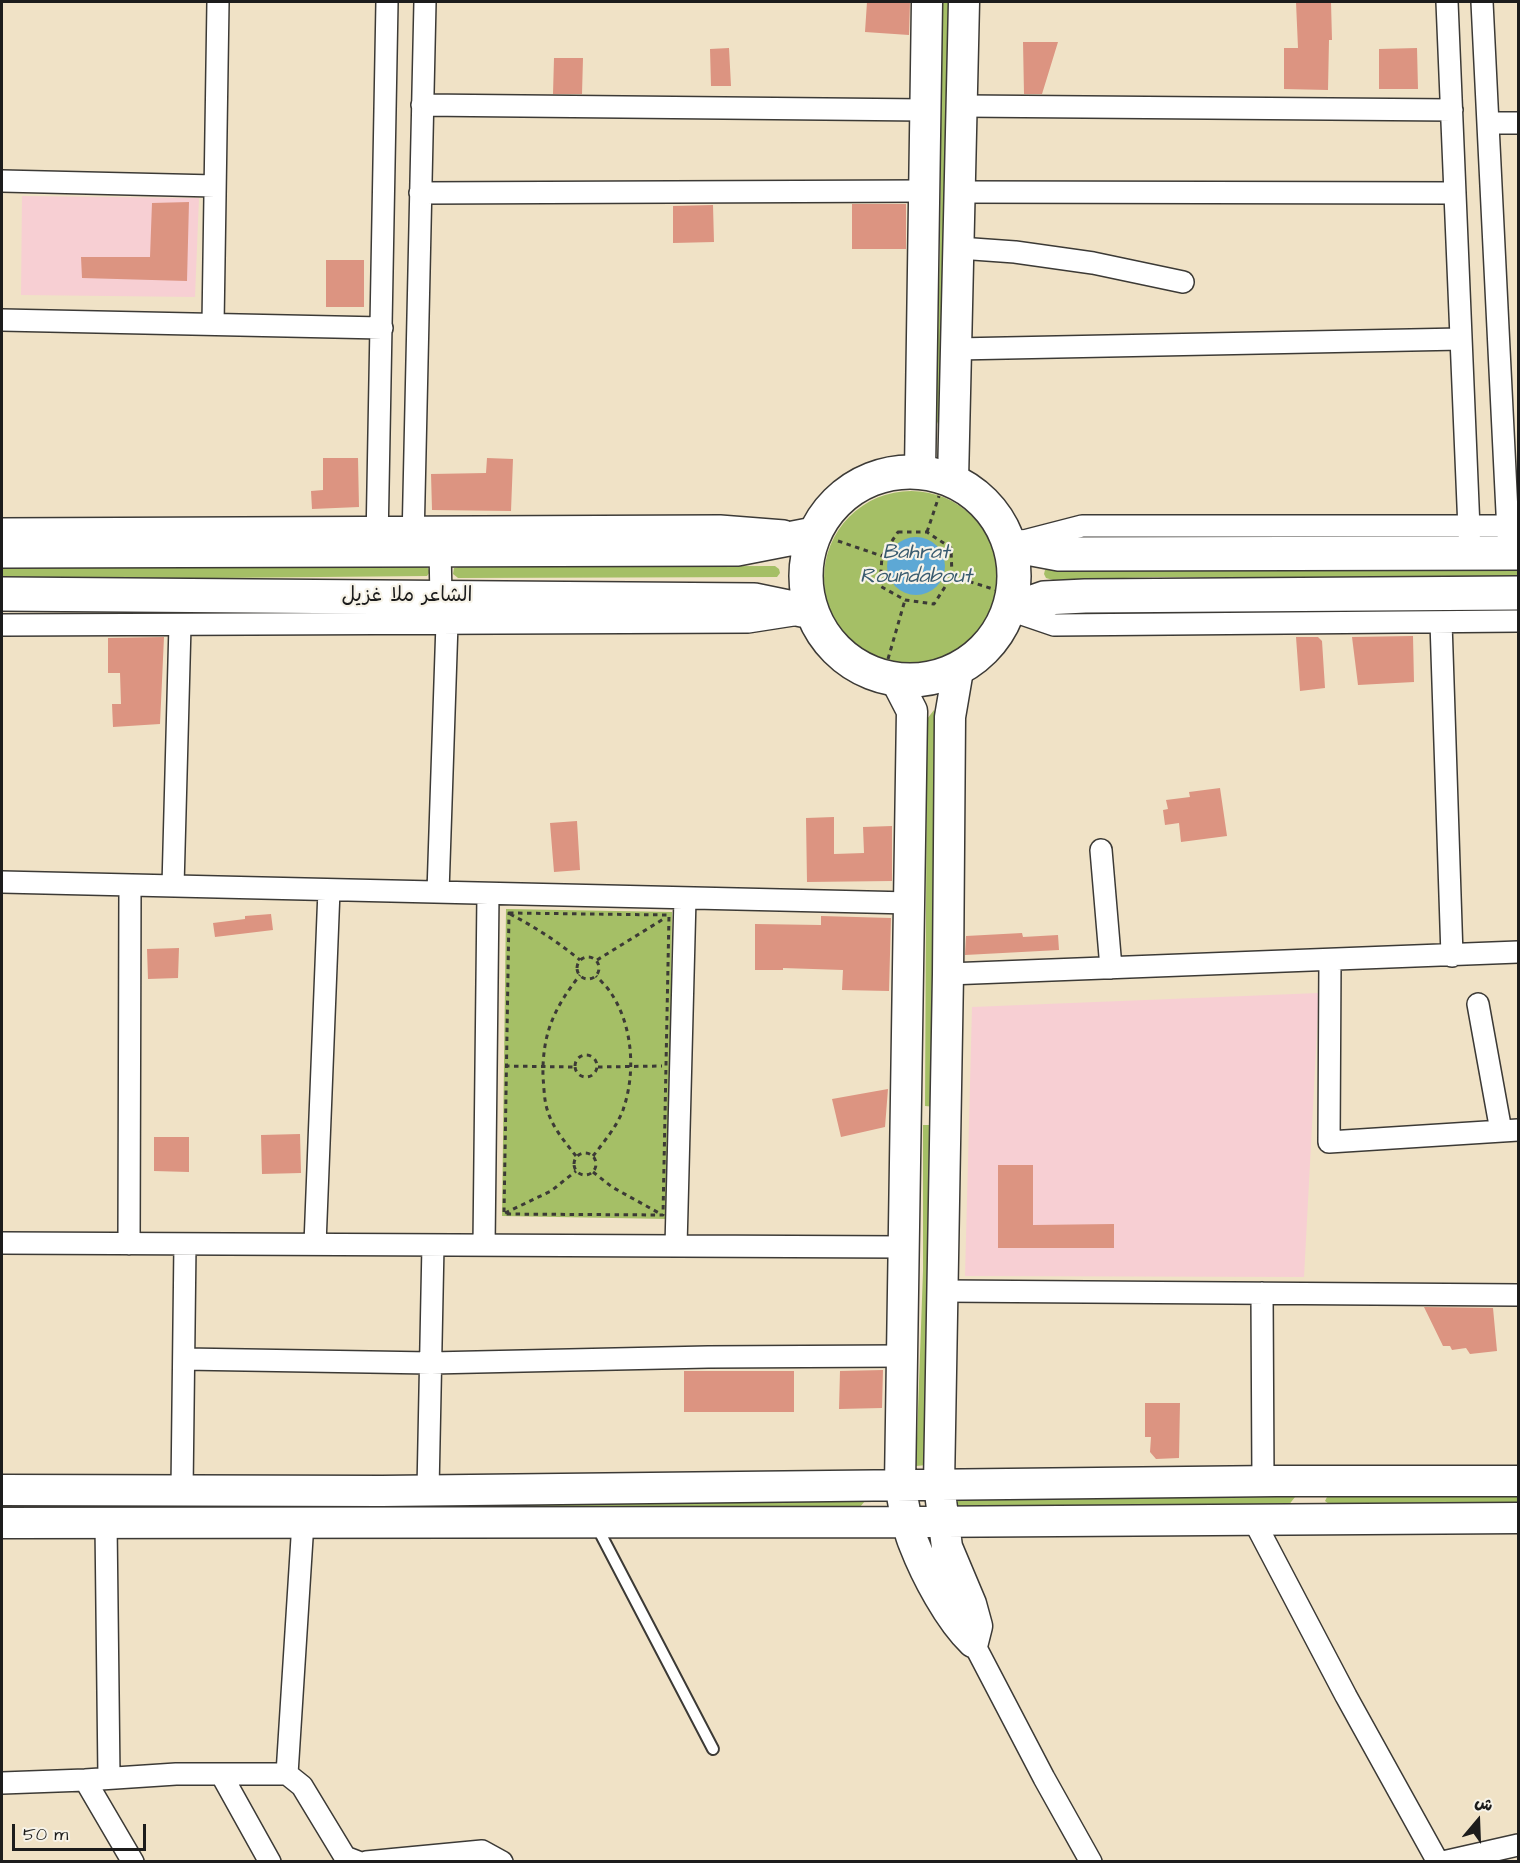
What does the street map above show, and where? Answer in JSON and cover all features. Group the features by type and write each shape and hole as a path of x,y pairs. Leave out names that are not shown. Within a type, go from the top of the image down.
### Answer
{"main road":[{"path":"927,2 924,191 937,483"},
{"path":"937,483 956,349 964,2"},
{"path":"893,472 937,483 978,496 998,518 1011,545 1015,567 1015,589 1003,601 998,634 980,654 958,670 928,679 892,671 869,672 845,658 825,637 812,612 806,586 806,560 824,537 827,512 846,493 868,480 893,472"},
{"path":"2,551 377,539 737,549 824,537"},
{"path":"1011,545 1059,554 1513,539"},
{"path":"1003,601 1085,596 1518,593"},
{"name":"الشاعر ملا غزيل","path":"2,594 444,610 754,600 812,612"},
{"path":"892,671 912,711 900,1485 913,1543 960,1630 973,1642 977,1626 971,1604 947,1547 939,1485 950,717 958,670"},
{"path":"906,1116 946,1118"},
{"path":"2,1490 428,1490 1263,1481 1518,1481"},
{"path":"1309,1481 1309,1519"},
{"path":"2,1523 907,1522 1518,1518"}],"street":[{"path":"213,324 218,2"},
{"path":"2,529 377,539 387,2"},
{"path":"425,2 420,193 422,542 444,610 438,892"},
{"path":"1447,2 1469,539"},
{"path":"1482,2 1513,539"},
{"path":"422,105 925,110"},
{"path":"963,106 1452,110"},
{"path":"1488,123 1518,123"},
{"path":"2,181 215,186"},
{"path":"420,193 924,191"},
{"path":"960,192 1455,193"},
{"path":"959,248 1015,252 1093,262 1183,282"},
{"path":"2,320 382,328"},
{"path":"956,349 1461,339"},
{"path":"1003,601 1054,625 1518,621"},
{"path":"2,625 180,625 444,610"},
{"path":"1441,622 1452,956"},
{"path":"173,886 180,625"},
{"path":"1101,849 1111,968"},
{"path":"2,882 910,903"},
{"path":"129,1244 130,885"},
{"path":"315,1244 329,890"},
{"path":"484,1245 489,894"},
{"path":"676,1246 685,898"},
{"path":"948,974 1518,952"},
{"path":"1330,960 1329,1142 1510,1131 1478,1004"},
{"path":"2,1243 904,1247"},
{"path":"182,1490 185,1244"},
{"path":"428,1490 433,1245"},
{"path":"943,1291 1518,1295"},
{"path":"1262,1293 1263,1481"},
{"path":"184,1359 431,1363 902,1356"},
{"path":"1253,1519 1438,1862"},
{"path":"287,1774 303,1522"},
{"path":"106,1523 109,1779"},
{"path":"973,1642 1091,1862"},
{"path":"2,1783 176,1774 287,1774 303,1786 345,1857 358,1862"},
{"path":"221,1774 270,1862"},
{"path":"85,1780 133,1862"},
{"path":"1443,1862 1518,1845"},
{"path":"366,1862 482,1851 502,1862"}],"lane":[{"path":"594,1521 713,1749"}],"path":[{"path":"927,532 937,483"},
{"path":"898,532 927,532 951,548 952,576 934,604 905,600 880,586 882,556 898,532"},
{"path":"824,537 882,556"},
{"path":"952,576 1003,601"},
{"path":"892,671 905,600"},
{"path":"509,913 669,915"},
{"path":"509,913 550,936 580,960"},
{"path":"504,1214 509,913"},
{"path":"597,960 669,915"},
{"path":"663,1215 668,1065 669,915"},
{"path":"596,976 589,979 580,975 577,967 580,960 586,956 597,960"},
{"path":"596,976 599,966 597,960"},
{"path":"576,1156 547,1110 543,1067 547,1032 552,1017 569,988 580,975"},
{"path":"593,1156 623,1112 631,1066 630,1047 618,1006 596,976"},
{"path":"575,1067 578,1059 585,1055 595,1059 598,1066"},
{"path":"598,1066 668,1065"},
{"path":"505,1066 575,1067"},
{"path":"575,1067 580,1075 587,1077 593,1075 598,1066"},
{"path":"593,1156 583,1153 576,1156 573,1163 576,1171 585,1175 593,1172"},
{"path":"593,1156 596,1163 593,1172"},
{"path":"504,1214 551,1191 576,1171"},
{"path":"593,1172 612,1186 663,1215"},
{"path":"504,1214 663,1215"}],"shaded area":[{"path":"22,196 199,198 195,297 21,295"},
{"path":"1319,993 1304,1277 965,1276 972,1007"}],"green space":[{"path":"942,2 952,2 941,426 936,419"},
{"path":"911,491 944,498 959,506 972,517 983,530 991,545 998,578 991,611 983,626 972,639 959,650 944,658 911,665 878,658 863,650 850,639 839,626 831,611 824,578 831,545 839,530 850,517 863,506 878,498"},
{"path":"426,565 430,572 427,576 2,580 2,568"},
{"path":"775,566 780,573 777,577 458,578 453,574 454,568 458,567"},
{"path":"1518,566 1518,580 1158,577 1053,580 1046,578 1044,574 1045,570 1053,567"},
{"path":"934,710 940,723 936,1107 925,1106 927,719"},
{"path":"506,909 672,912 668,1219 502,1216"},
{"path":"923,1125 932,1125 927,1465 916,1466 923,1271"},
{"path":"1287,1493 1295,1497 1288,1506 950,1506 949,1495"},
{"path":"1518,1494 1518,1504 1329,1504 1325,1501 1328,1495"},
{"path":"860,1497 865,1501 860,1507 2,1511 2,1500"}],"water":[{"name":"Bahrat Roundabout","path":"916,537 927,539 940,550 945,566 943,577 932,590 916,595 905,593 892,582 887,566 889,555 900,542"}],"building":[{"path":"867,2 910,2 909,35 865,32"},
{"path":"1296,2 1331,2 1332,40 1329,40 1328,90 1284,89 1284,48 1298,48"},
{"path":"1023,42 1058,42 1042,94 1024,94"},
{"path":"729,48 731,86 711,86 710,49"},
{"path":"1417,48 1418,89 1379,89 1379,49"},
{"path":"554,58 583,58 582,94 553,94"},
{"path":"189,202 187,281 82,278 81,257 150,257 152,203"},
{"path":"852,204 906,204 906,249 852,249"},
{"path":"713,205 714,242 673,243 673,206"},
{"path":"326,260 364,260 364,307 326,307"},
{"path":"323,458 358,458 359,507 312,509 311,491 323,490"},
{"path":"487,458 513,459 511,511 432,510 431,474 486,473"},
{"path":"1413,636 1414,682 1358,685 1352,637"},
{"path":"164,637 160,724 113,727 112,704 121,704 120,673 108,673 108,638"},
{"path":"1296,637 1318,637 1322,641 1325,688 1300,691"},
{"path":"1220,788 1227,836 1181,842 1179,823 1165,825 1163,810 1168,809 1166,800 1190,797 1189,792"},
{"path":"834,817 834,854 864,853 863,827 892,826 892,881 807,882 806,818"},
{"path":"577,821 580,870 554,872 550,823"},
{"path":"271,914 273,930 215,937 213,923 245,919 245,916"},
{"path":"821,916 891,918 889,991 842,990 843,970 783,968 783,970 755,970 755,924 821,925"},
{"path":"1022,933 1023,937 1058,935 1059,950 965,955 966,936"},
{"path":"179,948 178,978 148,979 147,949"},
{"path":"888,1089 885,1127 841,1137 832,1099"},
{"path":"300,1134 301,1173 262,1174 261,1135"},
{"path":"154,1137 189,1137 189,1172 154,1171"},
{"path":"998,1165 1033,1165 1033,1225 1114,1224 1114,1248 998,1248"},
{"path":"1424,1307 1493,1308 1497,1351 1470,1354 1466,1348 1452,1350 1450,1346 1443,1346"},
{"path":"883,1370 882,1408 839,1409 840,1371"},
{"path":"684,1371 794,1371 794,1412 684,1412"},
{"path":"1145,1403 1180,1403 1179,1458 1156,1459 1150,1452 1151,1437 1145,1437"}]}
